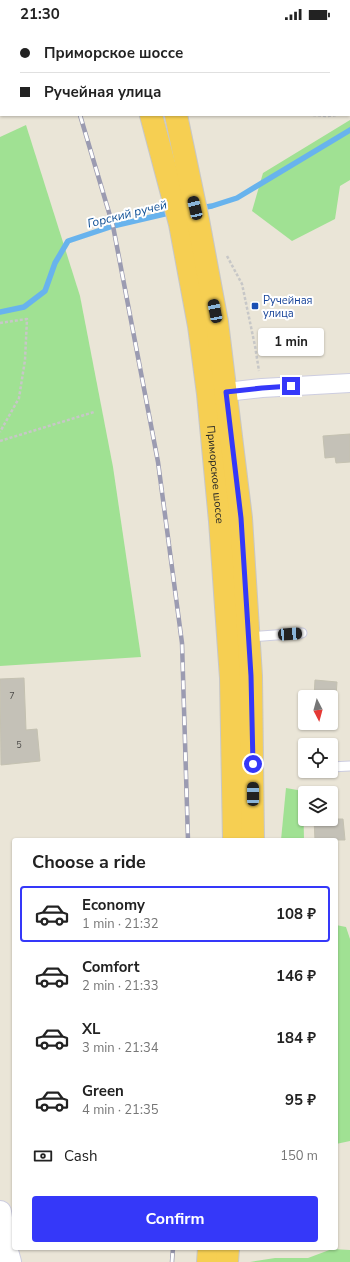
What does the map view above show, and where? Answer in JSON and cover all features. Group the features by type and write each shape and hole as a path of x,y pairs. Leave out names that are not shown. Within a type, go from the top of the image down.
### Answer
{"highway":[{"name":"Приморское шоссе","path":"151,116 183,197 217,322 241,518 251,684 253,838"},
{"name":"Приморское шоссе","path":"176,116 183,197"},
{"name":"Приморское шоссе","path":"189,222 220,521 231,678 234,838"},
{"path":"208,1262 209,1250"},
{"path":"227,1262 228,1250"}],"street":[{"path":"226,392 262,388 350,383"},
{"path":"0,1212 5,1244 10,1262"}],"lane":[{"path":"249,637 302,633"},
{"path":"338,767 350,766"}],"path":[{"path":"0,323 27,319 25,360 19,398 0,432"},
{"path":"0,441 94,412"}],"green space":[{"path":"350,120 350,180 340,186 335,219 292,241 252,211 263,173"},
{"path":"26,125 80,296 113,467 141,657 0,666 0,137"},
{"path":"286,788 298,790 298,826 304,826 304,838 281,838"},
{"path":"338,925 346,927 350,939 350,1141 338,1144"},
{"path":"329,1250 350,1250 350,1262 250,1262 275,1258 308,1258"}],"building":[{"path":"350,434 350,462 336,463 335,457 325,458 323,436"},
{"path":"24,678 26,730 37,729 40,761 1,765 0,679"},
{"path":"315,680 337,682 336,690 314,690"},
{"path":"338,819 343,819 345,840 338,840 338,838 315,838 314,826 338,826"}],"waterway":[{"name":"Горский ручей","path":"200,208 212,206 237,198 350,130"},
{"name":"Горский ручей","path":"0,312 24,307 45,291 55,263 68,241 113,226 173,212"}],"railway":[{"path":"80,116 113,226 158,462 182,643 188,838"},
{"path":"172,1262 173,1250"}],"place":[{"name":"Ручейная улица","path":"255,306"}],"route":[{"path":"253,764 251,676 241,518 226,392 291,386"}]}
